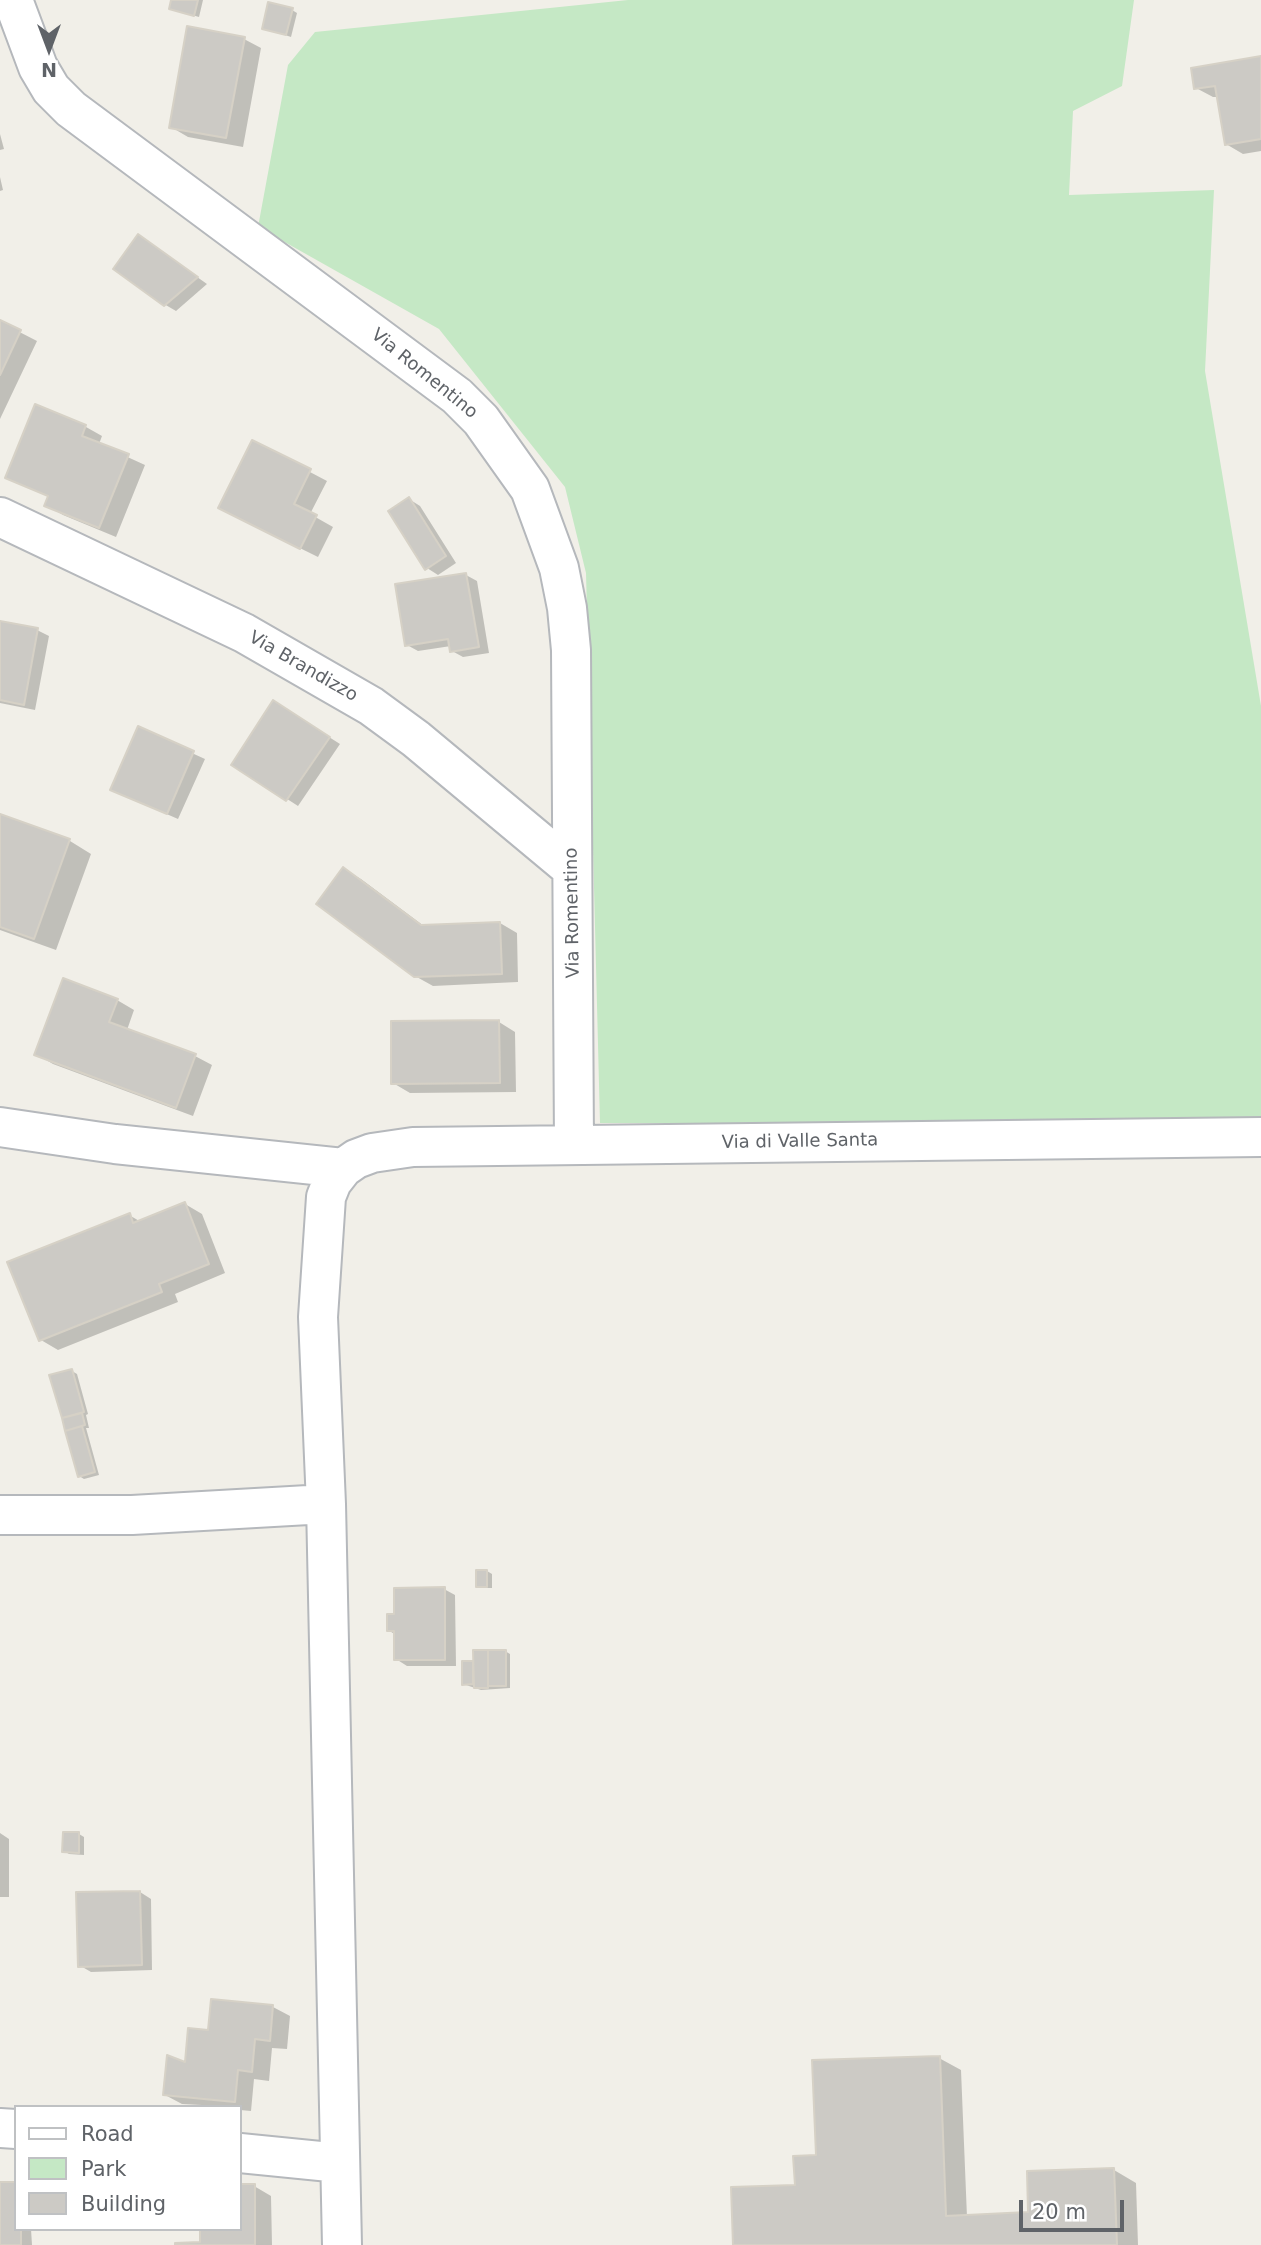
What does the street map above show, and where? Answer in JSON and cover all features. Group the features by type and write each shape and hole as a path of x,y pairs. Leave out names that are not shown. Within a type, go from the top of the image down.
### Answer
{"street":[{"name":"Via Romentino","path":"13,0 38,67 51,89 71,109 457,396 489,430 530,489 559,568 568,608 572,694 574,1145"},
{"name":"Via Brandizzo","path":"0,517 244,633 359,699 416,739 572,869"},
{"path":"0,1127 115,1143 343,1168"},
{"name":"Via di Valle Santa","path":"343,1168 372,1153 413,1147 1261,1137"},
{"path":"342,2245 327,1504 318,1317 326,1197 332,1182 343,1168"},
{"path":"0,1515 132,1515 327,1504"},
{"path":"242,2153 340,2163"}],"green space":[{"path":"628,0 1134,0 1122,86 1073,111 1069,195 1214,190 1205,371 1261,706 1261,1123 600,1123 586,573 565,487 439,329 258,227 288,65 315,32"}],"building":[{"path":"171,0 198,0 194,16 169,9"},
{"path":"268,2 293,8 286,35 262,29"},
{"path":"187,26 245,37 226,138 169,128"},
{"path":"1261,56 1261,139 1225,145 1215,86 1194,89 1191,68"},
{"path":"138,234 198,277 164,306 113,269"},
{"path":"0,320 21,330 0,375"},
{"path":"35,404 86,425 82,436 129,454 99,528 44,506 48,496 5,478"},
{"path":"252,440 311,469 294,504 317,515 300,549 218,508"},
{"path":"409,497 446,556 425,570 388,511"},
{"path":"466,573 479,647 450,652 448,639 405,646 395,584"},
{"path":"0,621 38,628 24,705 0,700"},
{"path":"273,700 330,737 286,801 231,765"},
{"path":"138,726 194,751 167,814 110,790"},
{"path":"0,814 70,839 34,939 0,927"},
{"path":"343,867 421,925 500,922 502,974 414,977 316,904"},
{"path":"63,978 118,999 109,1022 196,1054 176,1108 34,1055"},
{"path":"499,1020 500,1083 391,1084 391,1021"},
{"path":"185,1202 209,1264 159,1284 162,1292 39,1341 7,1262 130,1213 133,1223"},
{"path":"72,1369 84,1412 62,1418 49,1375"},
{"path":"82,1413 85,1425 65,1431 62,1418"},
{"path":"82,1426 95,1472 78,1477 65,1431"},
{"path":"476,1570 487,1570 487,1587 476,1587"},
{"path":"445,1587 445,1660 394,1660 394,1631 387,1631 387,1614 394,1614 394,1588"},
{"path":"473,1650 488,1650 488,1688 474,1688"},
{"path":"488,1650 506,1650 506,1686 488,1686"},
{"path":"462,1661 473,1661 473,1684 462,1685"},
{"path":"63,1832 79,1832 79,1853 62,1852"},
{"path":"140,1891 142,1965 78,1967 76,1892"},
{"path":"211,1999 273,2005 270,2041 255,2039 252,2072 238,2070 235,2102 163,2095 167,2055 185,2062 188,2028 208,2030"},
{"path":"940,2056 946,2216 1028,2212 1027,2171 1114,2168 1117,2245 733,2245 731,2187 795,2185 793,2156 816,2155 812,2060"},
{"path":"0,2182 14,2182 14,2231 21,2231 21,2245 0,2245"},
{"path":"242,2184 255,2184 255,2245 175,2245 200,2242 200,2231 242,2231"}]}
